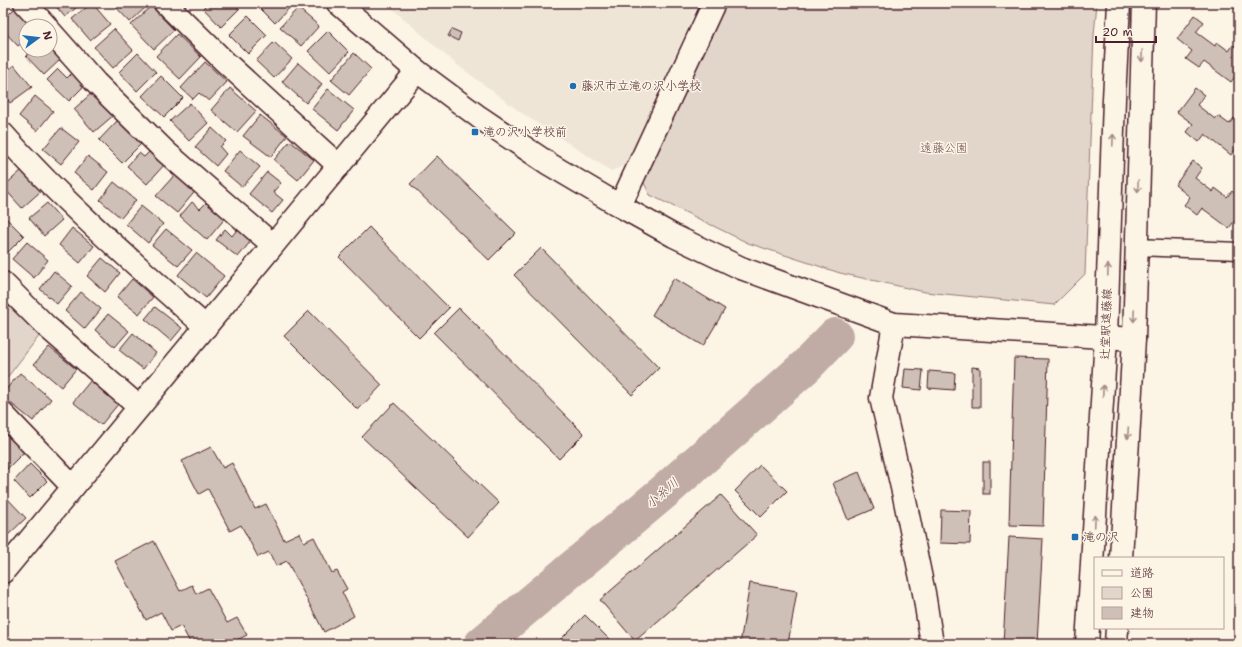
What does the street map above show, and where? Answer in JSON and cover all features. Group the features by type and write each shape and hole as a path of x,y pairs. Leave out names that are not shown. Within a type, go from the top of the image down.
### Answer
{"street":[{"path":"25,3 39,18"},
{"path":"165,3 224,61 339,166"},
{"path":"338,3 417,71 492,126 549,164 674,236 741,268 894,324 1134,339"},
{"path":"620,206 714,3"},
{"name":"辻堂駅遠藤線","path":"1088,644 1106,337 1114,98 1119,3"},
{"path":"1121,557 1134,339 1144,3"},
{"path":"58,40 96,83 166,152 273,245"},
{"path":"4,567 73,487 417,71"},
{"path":"3,134 29,163 89,223 206,326"},
{"path":"1136,247 1239,251"},
{"path":"3,283 46,326 139,407"},
{"path":"894,324 881,398 904,496 924,593 932,644"},
{"path":"3,414 73,487"},
{"path":"1116,644 1117,629"}],"shaded area":[{"name":"藤沢市立滝の沢小学校","path":"386,3 699,3 626,165 611,171 520,112 451,60"}],"green space":[{"name":"遠藤公園","path":"727,3 1097,3 1094,35 1085,274 1054,305 925,292 840,273 748,243 650,195 643,181"},
{"path":"3,287 43,331 3,383"}],"building":[{"path":"53,3 82,3 65,17"},
{"path":"92,3 110,24 90,40 72,19"},
{"path":"112,3 146,3 148,5 130,22"},
{"path":"208,3 233,3 239,9 221,27 203,8"},
{"path":"255,3 294,3 275,23"},
{"path":"1228,3 1239,3 1239,7 1237,10"},
{"path":"17,6 28,18 18,18 18,46 3,30 3,20"},
{"path":"151,6 174,30 154,49 131,25"},
{"path":"298,8 319,26 301,46 280,27"},
{"path":"1195,15 1204,22 1196,32 1215,46 1217,42 1229,51 1233,45 1239,49 1239,71 1231,82 1204,62 1199,68 1186,59 1192,51 1177,39"},
{"path":"248,16 267,35 248,54 229,35"},
{"path":"114,29 133,50 113,68 94,47"},
{"path":"452,29 461,33 458,41 448,36"},
{"path":"328,31 349,52 330,72 308,51"},
{"path":"177,34 201,57 180,79 156,56"},
{"path":"274,42 292,59 274,78 256,61"},
{"path":"58,52 63,57 44,75 28,58 58,58"},
{"path":"138,53 156,72 137,91 119,72"},
{"path":"354,53 371,69 349,95 331,80"},
{"path":"205,62 227,82 209,101 199,93 193,99 181,88"},
{"path":"298,63 322,84 306,103 282,82"},
{"path":"14,65 32,87 10,103 3,94 3,74"},
{"path":"58,69 67,78 72,73 85,85 69,101 47,80"},
{"path":"161,76 183,98 164,117 142,96"},
{"path":"230,88 256,111 237,132 211,110"},
{"path":"1195,88 1204,95 1197,105 1215,119 1218,116 1229,124 1234,118 1239,122 1239,145 1231,155 1205,134 1199,142 1187,132 1193,124 1177,112"},
{"path":"328,89 354,110 338,130 312,109"},
{"path":"94,91 115,114 94,132 74,109"},
{"path":"35,96 53,111 37,131 19,116"},
{"path":"190,103 208,123 189,141 170,121"},
{"path":"260,115 287,136 271,157 243,136"},
{"path":"118,120 142,143 122,163 99,140"},
{"path":"61,128 79,142 61,164 43,149"},
{"path":"212,128 226,141 220,147 226,154 216,166 195,147"},
{"path":"290,141 314,160 298,180 274,160"},
{"path":"240,150 260,167 242,187 223,171"},
{"path":"150,151 164,165 147,184 127,166 139,153 144,157"},
{"path":"88,156 108,172 94,190 74,173"},
{"path":"437,156 516,233 489,260 410,184"},
{"path":"1193,161 1202,168 1195,178 1213,192 1215,188 1227,197 1232,191 1239,197 1239,215 1229,228 1202,208 1197,215 1184,205 1190,197 1175,185"},
{"path":"22,170 41,191 22,208 3,187"},
{"path":"178,171 198,188 177,213 156,196"},
{"path":"267,172 281,183 273,192 283,200 272,213 249,194"},
{"path":"114,182 136,200 121,218 100,200"},
{"path":"209,200 227,216 207,240 180,216 192,202 200,209"},
{"path":"47,203 62,220 44,236 29,218"},
{"path":"141,206 163,224 148,243 126,224"},
{"path":"3,215 24,236 8,252 3,247"},
{"path":"240,226 254,237 238,257 216,240 225,229 232,236"},
{"path":"369,227 449,308 419,338 339,257"},
{"path":"72,228 94,246 80,263 59,245"},
{"path":"166,229 192,250 178,266 152,245"},
{"path":"27,242 48,260 34,278 12,259"},
{"path":"541,248 659,368 632,395 514,275"},
{"path":"196,253 224,276 206,298 178,275"},
{"path":"102,258 120,273 105,292 87,276"},
{"path":"54,271 72,286 57,304 40,289"},
{"path":"674,278 725,309 703,346 652,315"},
{"path":"132,279 153,297 139,314 117,297"},
{"path":"81,292 101,309 85,329 65,311"},
{"path":"155,307 182,328 171,341 145,319"},
{"path":"459,308 584,434 559,459 434,333"},
{"path":"309,311 382,385 358,410 284,336"},
{"path":"108,314 129,331 115,347 95,330"},
{"path":"133,333 156,353 143,369 119,350"},
{"path":"49,347 76,369 61,387 34,364"},
{"path":"1014,358 1048,359 1043,526 1009,525"},
{"path":"972,367 980,368 980,407 972,407"},
{"path":"905,369 923,370 921,390 903,388"},
{"path":"929,371 955,373 954,390 928,388"},
{"path":"20,373 51,399 33,421 3,397 3,393"},
{"path":"91,380 119,403 101,425 73,402"},
{"path":"394,403 499,503 468,537 362,437"},
{"path":"3,431 24,452 5,471 3,469"},
{"path":"211,447 223,468 232,463 255,509 266,504 284,540 299,533 304,542 314,537 332,573 337,571 347,589 342,592 354,616 324,632 287,561 276,566 269,552 258,557 241,525 230,531 208,489 199,494 182,461"},
{"path":"983,462 990,462 990,494 983,494"},
{"path":"30,464 47,481 30,498 14,481"},
{"path":"760,465 787,491 761,517 735,491"},
{"path":"859,472 874,509 848,520 833,483"},
{"path":"721,495 757,535 635,641 600,600"},
{"path":"5,496 26,518 8,535 3,530 3,498"},
{"path":"941,510 971,511 970,544 940,543"},
{"path":"1009,537 1043,539 1037,644 1003,644"},
{"path":"154,541 180,591 192,585 196,594 208,588 227,623 237,618 247,635 237,640 239,644 191,644 181,626 171,631 161,612 146,620 115,561"},
{"path":"750,583 797,591 788,644 740,644"},
{"path":"585,615 614,644 556,644"}],"waterway":[{"name":"小糸川","path":"482,644 665,491 806,366 835,336"}],"place":[{"name":"藤沢市立滝の沢小学校","path":"573,86"},
{"name":"滝の沢小学校前","path":"475,132"},
{"name":"滝の沢","path":"1075,537"}]}
